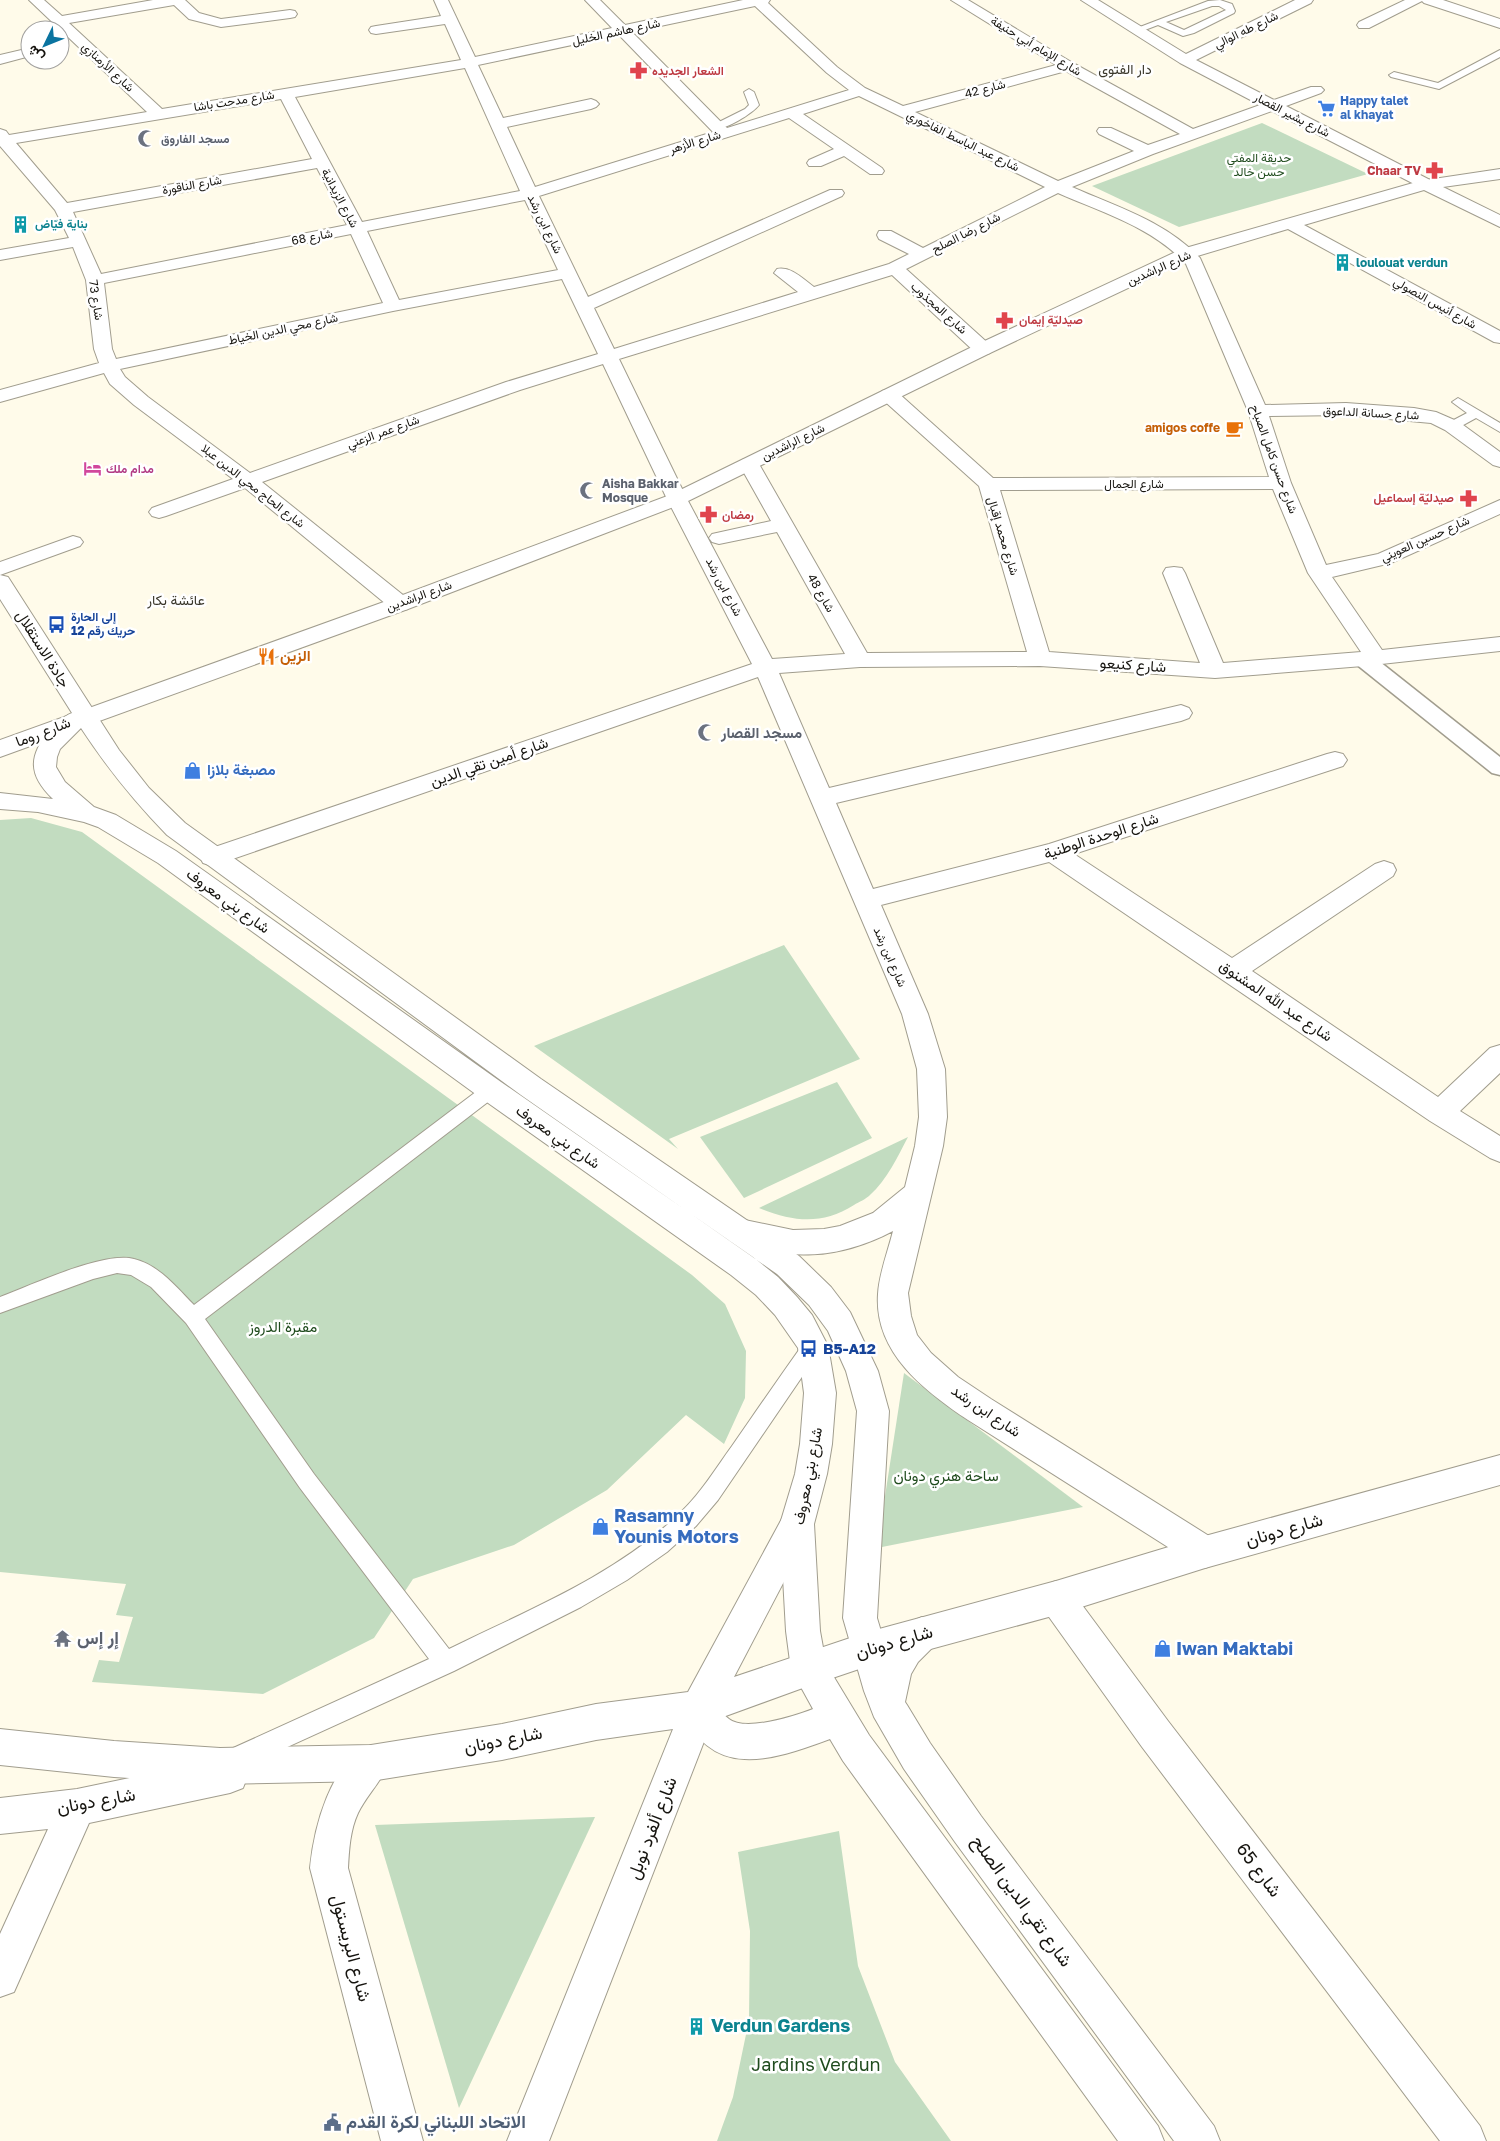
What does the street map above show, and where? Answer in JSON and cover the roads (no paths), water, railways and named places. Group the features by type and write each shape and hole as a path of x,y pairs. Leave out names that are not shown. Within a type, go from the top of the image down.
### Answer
{"street":[{"name":"شارع الأرمنازي","path":"36,0 57,20"},
{"path":"62,20 125,4 177,0 194,16 221,23 290,14"},
{"name":"شارع ابن رشد","path":"440,0 583,306 677,499 765,667 915,1014 932,1069 933,1118 929,1146 893,1293 896,1323 910,1351 923,1365 966,1400 1205,1552"},
{"path":"592,0 720,130"},
{"name":"شارع هاشم الخليل","path":"469,63 760,0"},
{"name":"شارع عبد الباسط الفاخوري","path":"760,0 832,70 860,91 1058,187 1148,227 1188,254"},
{"name":"شارع الإمام أبي حنيفة","path":"958,0 1068,66 1193,135"},
{"name":"شارع بشير القصار","path":"1088,0 1186,60 1500,222"},
{"name":"شارع طه الوالي","path":"1186,60 1306,0"},
{"path":"1364,25 1416,0"},
{"path":"1429,0 1500,24"},
{"path":"676,5 689,16"},
{"path":"376,30 450,19"},
{"name":"شارع الأرمنازي","path":"70,31 157,113"},
{"path":"70,42 80,40"},
{"path":"0,60 20,55"},
{"name":"شارع مدحت باشا","path":"2,138 469,63"},
{"name":"شارع 42","path":"902,111 1068,66"},
{"name":"شارع رضا الصلح","path":"608,357 894,268 1058,187 1147,151 1316,90"},
{"name":"شارع الأزهر","path":"530,194 720,130 791,112 860,91"},
{"name":"شارع الزيدانية","path":"285,92 357,228 393,306"},
{"path":"498,124 591,104"},
{"path":"791,112 876,171"},
{"path":"1106,132 1147,151"},
{"name":"شارع 73","path":"2,138 63,208 79,241 94,280 103,349 109,366"},
{"path":"815,163 844,150"},
{"name":"شارع الناقورة","path":"63,208 321,162"},
{"name":"شارع الراشدين","path":"81,718 400,604 677,499 983,349 1188,254 1426,184 1500,174"},
{"path":"583,306 836,193"},
{"name":"شارع 68","path":"94,280 530,194"},
{"name":"شارع أنيس النصولي","path":"1290,224 1500,338"},
{"path":"885,235 924,254"},
{"path":"0,255 79,241"},
{"name":"شارع حسن كامل الصباح","path":"1188,254 1194,262 1258,411 1280,483 1319,573 1370,658"},
{"name":"شارع المجذوب","path":"894,268 983,349"},
{"path":"783,273 812,294"},
{"name":"شارع محي الدين الخياط","path":"0,396 109,366 393,306 569,274"},
{"name":"شارع عمر الزعني","path":"159,512 513,386 608,357"},
{"name":"شارع الحاج محي الدين عبلا","path":"109,366 117,380 141,401 248,481 400,604"},
{"name":"شارع محمد إقبال","path":"889,395 988,484 1040,659"},
{"name":"شارع حسانة الداعوق","path":"1258,411 1346,409 1414,414 1436,418 1452,426 1500,461"},
{"name":"شارع 48","path":"749,464 860,660"},
{"name":"شارع الجمال","path":"988,484 1280,483"},
{"name":"شارع حسين العويني","path":"1319,573 1384,559 1500,506"},
{"path":"719,538 782,525"},
{"path":"0,569 73,542"},
{"path":"1174,573 1215,671"},
{"name":"جادة الاستقلال","path":"0,582 81,718"},
{"name":"شارع كنيعو","path":"765,667 860,660 1040,659 1215,671 1370,658 1500,644"},
{"path":"1370,658 1500,768"},
{"name":"شارع أمين تقي الدين","path":"212,857 765,667"},
{"path":"821,798 1181,713"},
{"path":"81,718 59,735 47,749 44,758 44,769 53,786 63,796 88,814"},
{"name":"شارع روما","path":"0,749 81,718"},
{"name":"شارع بني معروف","path":"81,718 141,794 176,829 755,1276 786,1306 813,1346 820,1394 819,1419 811,1474 797,1524 803,1631 809,1668"},
{"name":"شارع الوحدة الوطنية","path":"865,900 1053,852 1335,760"},
{"name":"شارع بني معروف","path":"0,801 38,804 88,814 107,821 168,857 491,1090 535,1105 738,1231 788,1265 820,1296 843,1330 862,1372 870,1394 873,1411 873,1435 862,1568 860,1618 868,1649"},
{"name":"شارع عبد الله المشنوق","path":"1053,852 1440,1113 1500,1150"},
{"path":"1232,971 1384,870"},
{"path":"1440,1113 1500,1056"},
{"path":"738,1231 780,1241 811,1243 842,1238 871,1228 896,1213 916,1194"},
{"name":"شارع دونان","path":"0,1747 114,1759 220,1766 371,1763 502,1742 596,1722 699,1708 809,1668 868,1649 1056,1598 1205,1552 1500,1470"},
{"name":"شارع ألفرد نوبل","path":"528,2141 699,1708 797,1524"},
{"name":"شارع 65","path":"1056,1598 1155,1734 1465,2141"},
{"path":"887,1704 890,1683 896,1666 902,1654 922,1634"},
{"name":"شارع تقي الدين الصلح","path":"868,1649 887,1704 917,1756 968,1829 1199,2141"},
{"path":"809,1668 856,1748 1143,2141"},
{"path":"699,1708 707,1721 722,1736 730,1739 750,1741 782,1738 838,1718"},
{"name":"شارع البريستول","path":"371,1763 353,1785 339,1811 331,1839 329,1868 402,2141"},
{"name":"شارع دونان","path":"0,1816 77,1806 280,1765"},
{"path":"0,1978 77,1806"}],"lane":[{"path":"1137,30 1158,22 1211,3 1229,6 1231,11 1191,32 1184,32 1158,22"},
{"path":"1394,75 1440,86 1500,53"},
{"path":"720,130 754,105 749,92"},
{"path":"1458,402 1500,428"},
{"path":"1452,426 1476,413"},
{"path":"192,1317 491,1090"},
{"path":"0,1305 92,1271 116,1265 134,1267 148,1274 175,1296 192,1317 306,1481 446,1663"},
{"path":"220,1766 446,1663 573,1599 619,1573 660,1545 689,1519 712,1493 813,1346"}],"place":[{"name":"الشعار الجديده","path":"638,71"},
{"name":"Happy talet al khayat","path":"1326,108"},
{"name":"مسجد الفاروق","path":"147,139"},
{"name":"Chaar TV","path":"1435,171"},
{"name":"بناية فيّاض","path":"21,224"},
{"name":"loulouat verdun","path":"1342,263"},
{"name":"صيدليّة إيمان","path":"1005,320"},
{"name":"amigos coffe","path":"1234,428"},
{"name":"مدام ملك","path":"92,469"},
{"name":"Aisha Bakkar Mosque","path":"588,491"},
{"name":"صيدليّة إسماعيل","path":"1468,498"},
{"name":"رمضان","path":"708,515"},
{"name":"إلی الحارة حريك رقم 12","path":"57,624"},
{"name":"الزين","path":"266,656"},
{"name":"مسجد القصار","path":"707,733"},
{"name":"مصبغة بلازا","path":"193,770"},
{"name":"B5-A12","path":"809,1349"},
{"name":"Rasamny Younis Motors","path":"600,1526"},
{"name":"إر إس","path":"63,1638"},
{"name":"Iwan Maktabi","path":"1162,1649"},
{"name":"Verdun Gardens","path":"697,2026"},
{"name":"الاتحاد اللبناني لكرة القدم","path":"332,2122"}],"district":[{"name":"دار الفتوى","path":"1125,69"},
{"name":"عائشة بكار","path":"176,600"}],"park label":[{"name":"حديقة المفتي حسن خالد","path":"1259,165"},
{"name":"مقبرة الدروز","path":"283,1327"},
{"name":"ساحة هنري دونان","path":"946,1476"},
{"name":"Jardins Verdun","path":"816,2065"}]}
